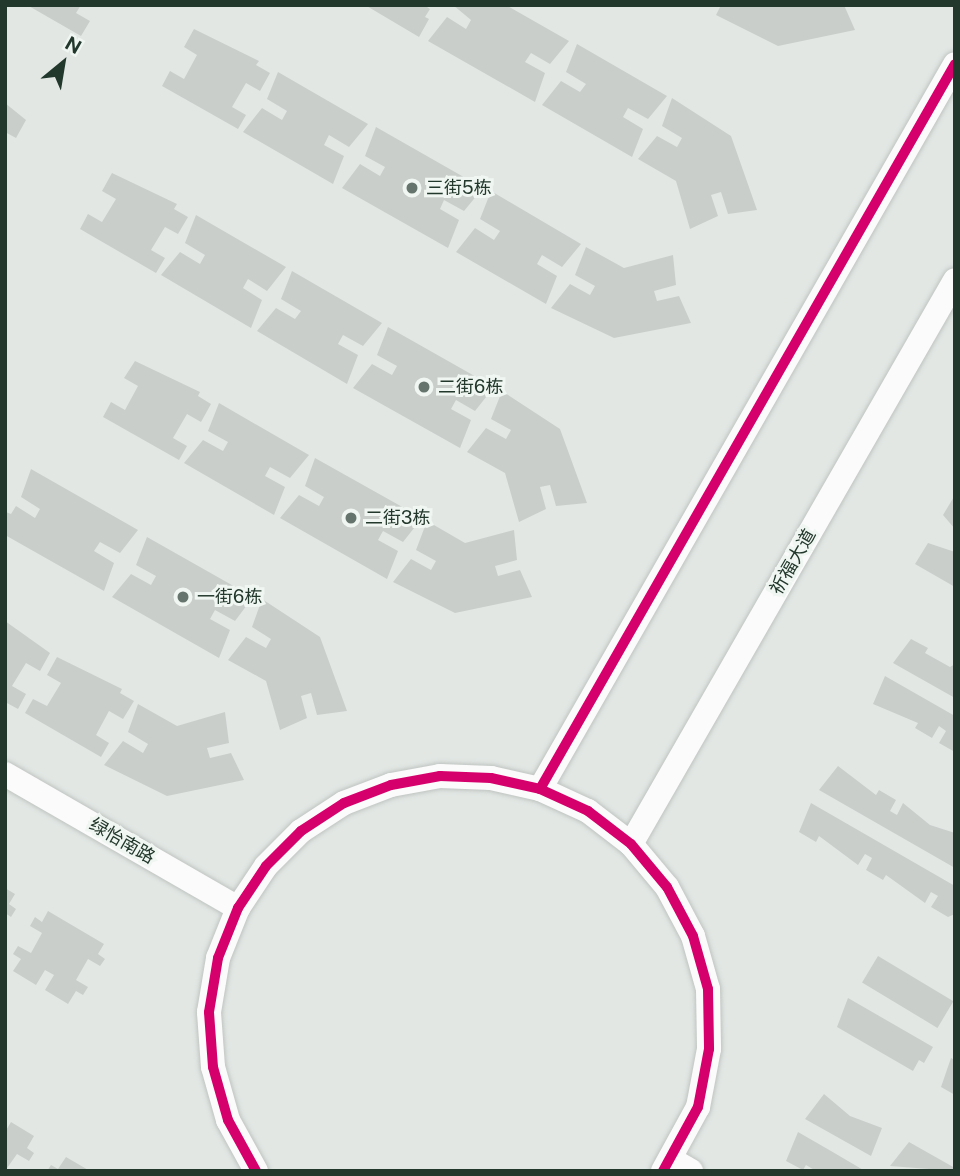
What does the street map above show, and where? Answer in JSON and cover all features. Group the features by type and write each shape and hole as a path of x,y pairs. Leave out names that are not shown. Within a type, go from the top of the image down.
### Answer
{"street":[{"path":"540,789 955,64"},
{"name":"祈福大道","path":"631,844 955,280"},
{"name":"绿怡南路","path":"5,774 238,908"},
{"path":"256,1171 228,1120 212,1067 209,1012 218,958 238,908 266,866 292,839 344,803 391,785 440,776 491,778 540,789 588,811 631,844 667,887 693,936 708,989 709,1049 700,1095 675,1167"}],"building":[{"path":"27,5 81,5 76,13 90,21 81,36"},
{"path":"365,5 424,5 430,9 425,17 429,19 419,37"},
{"path":"453,5 506,5 569,41 550,64 531,53 525,62 545,73 535,102 428,41 447,17 466,29 471,20"},
{"path":"721,5 844,5 855,30 778,46 716,15"},
{"path":"194,29 259,61 256,65 270,73 260,91 246,83 232,107 246,115 238,129 162,86 170,71 184,79 197,55 184,47"},
{"path":"577,44 667,96 648,119 628,108 623,117 643,129 632,157 542,105 561,81 580,92 586,84 566,72"},
{"path":"278,72 368,124 349,147 329,135 324,145 344,156 333,184 243,132 262,108 282,120 287,111 267,99"},
{"path":"672,98 731,136 757,210 728,214 721,192 711,195 718,216 690,229 676,181 638,159 657,136 677,147 682,138 662,126"},
{"path":"5,103 26,120 16,138 5,132"},
{"name":"三街5栋","path":"376,127 483,188 464,211 444,200 440,209 459,220 448,248 342,188 360,164 380,176 385,167 365,156"},
{"path":"112,173 177,204 174,209 188,217 178,234 165,227 151,250 165,258 156,273 80,229 88,214 102,222 116,199 102,191"},
{"path":"491,191 581,244 562,267 542,255 537,264 557,276 546,304 456,252 475,228 494,240 500,231 480,219"},
{"path":"196,215 286,267 267,291 248,279 243,288 262,300 251,328 161,275 180,252 200,264 205,255 185,243"},
{"path":"586,247 624,268 673,255 676,285 654,291 657,301 679,296 691,323 614,338 551,308 570,284 590,295 595,286 575,275"},
{"path":"292,271 382,323 363,346 343,335 338,344 358,355 347,384 257,331 276,308 295,319 301,311 281,299"},
{"name":"二街6栋","path":"388,327 494,387 475,411 456,400 451,409 471,420 460,448 353,388 372,364 392,375 397,366 377,355"},
{"path":"135,361 200,392 198,396 211,404 201,422 187,414 173,438 187,446 179,460 103,417 111,402 125,410 138,386 124,378"},
{"path":"502,391 560,429 587,503 556,506 550,485 540,487 546,509 519,522 505,473 467,452 486,428 506,439 511,430 491,419"},
{"path":"219,403 309,455 290,478 270,467 265,476 285,487 274,515 184,463 203,440 223,451 228,442 208,431"},
{"name":"二街3栋","path":"315,458 422,518 403,542 383,531 378,540 398,551 387,579 280,518 299,495 319,506 324,497 305,486"},
{"path":"31,469 138,530 120,553 100,542 94,551 114,563 104,591 5,535 6,512 11,514 16,506 35,518 40,509 21,497"},
{"path":"955,495 955,529 943,515"},
{"path":"427,521 465,543 514,530 517,560 495,566 498,576 520,570 532,597 455,613 393,582 411,559 431,570 436,561 416,550"},
{"name":"一街6栋","path":"147,537 253,597 235,621 215,610 210,619 230,630 219,658 112,597 131,574 151,585 156,576 136,565"},
{"path":"928,543 955,552 955,587 915,564"},
{"path":"262,599 320,637 347,711 317,715 311,693 301,696 307,718 280,730 266,681 228,660 246,637 266,648 271,639 252,627"},
{"path":"5,621 50,653 40,671 26,663 12,686 26,694 18,709 5,702"},
{"path":"911,639 928,648 925,653 950,667 955,664 955,698 893,663"},
{"path":"57,657 122,689 120,693 134,701 123,719 109,711 96,735 109,743 101,757 25,713 33,699 47,706 61,683 47,675"},
{"path":"885,676 955,716 955,752 939,743 946,731 939,726 932,738 915,728 918,723 873,704"},
{"path":"138,704 177,726 225,712 229,743 207,748 210,758 231,753 244,780 167,796 104,765 123,741 143,753 148,744 128,732"},
{"path":"838,766 876,795 879,790 896,800 890,811 897,815 903,803 930,825 955,833 955,868 819,790"},
{"path":"811,803 955,886 955,914 948,917 931,907 938,896 931,892 925,903 886,875 883,880 866,870 872,858 865,854 858,865 819,836 816,842 799,832"},
{"path":"5,888 15,894 9,904 16,909 11,917 5,913"},
{"path":"48,911 104,944 98,954 105,959 100,966 88,959 76,980 88,987 83,995 76,991 68,1004 45,990 54,975 45,970 36,985 13,971 21,959 13,954 18,946 31,953 42,933 30,926 35,917 42,922"},
{"path":"878,956 953,1001 937,1028 862,983"},
{"path":"848,998 933,1047 924,1063 919,1060 913,1071 837,1027"},
{"path":"951,1058 955,1060 955,1095 941,1087"},
{"path":"824,1094 850,1116 882,1128 871,1156 805,1119"},
{"path":"11,1122 34,1136 27,1148 34,1153 29,1161 17,1154 5,1171 5,1132"},
{"path":"798,1132 865,1171 816,1171 806,1165 803,1170 786,1161"},
{"path":"909,1142 955,1168 955,1171 890,1166"},
{"path":"66,1157 90,1171 47,1171 51,1165 58,1169"}],"cycle path":[{"path":"540,789 955,64"},
{"path":"256,1171 228,1120 213,1067 209,1012 218,958 238,908 266,866 301,831 344,803 391,785 440,776 491,778 540,789 588,811 631,844 667,887 693,936 708,989 709,1049 698,1107 663,1171"}],"place":[{"name":"三街5栋","path":"412,188"},
{"name":"二街6栋","path":"424,387"},
{"name":"二街3栋","path":"351,518"},
{"name":"一街6栋","path":"183,597"}]}
